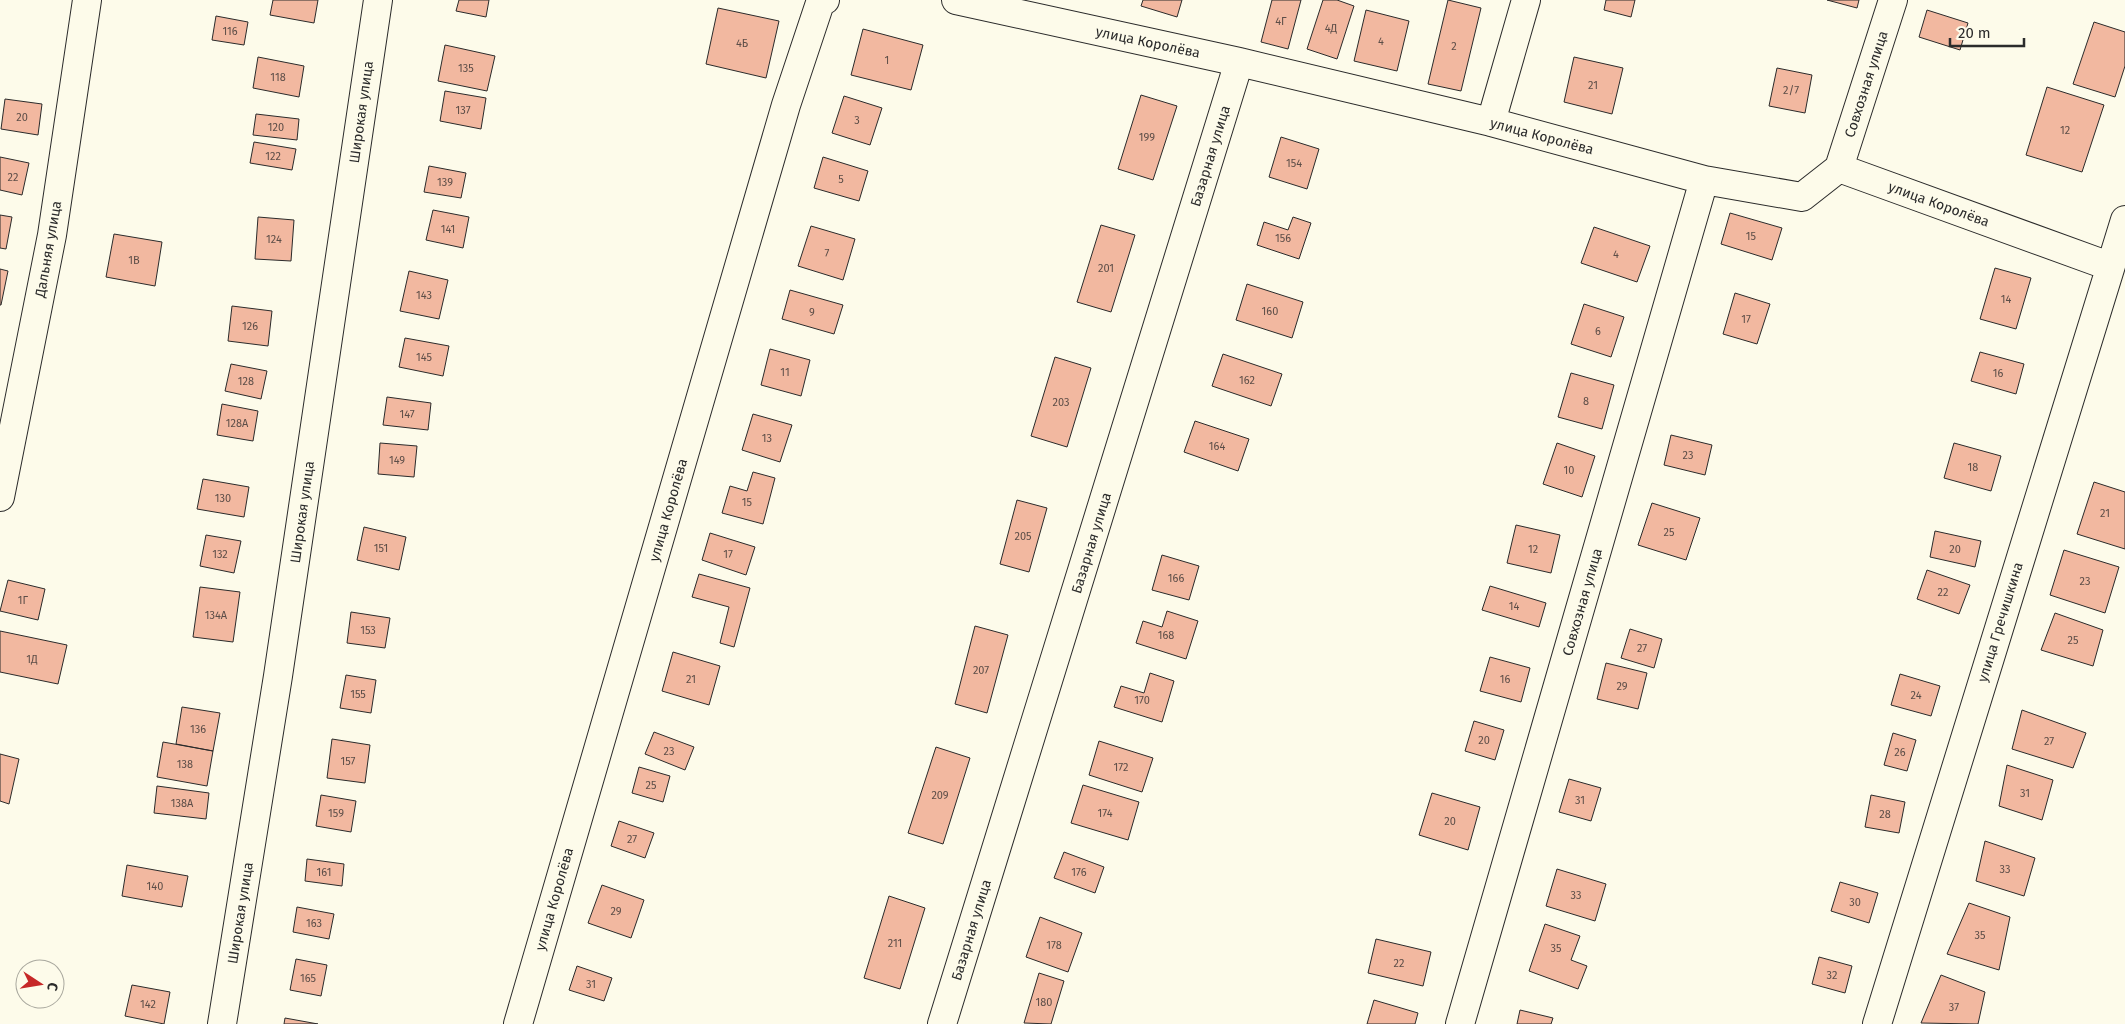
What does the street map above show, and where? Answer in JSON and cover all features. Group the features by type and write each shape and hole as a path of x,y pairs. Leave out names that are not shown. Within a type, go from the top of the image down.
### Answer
{"street":[{"name":"Дальняя улица","path":"0,497 52,235 87,0"},
{"name":"Широкая улица","path":"222,1024 280,667 378,0"},
{"name":"улица Королёва","path":"518,1024 786,105 820,3 825,0"},
{"name":"улица Королёва","path":"956,0 1239,62 1491,122 1704,180 1802,197 1839,168 2109,266"},
{"path":"1491,122 1526,0"},
{"name":"Совхозная улица","path":"1839,168 1893,0"},
{"name":"Базарная улица","path":"942,1024 1239,62"},
{"name":"Совхозная улица","path":"1460,1024 1704,180"},
{"name":"улица Гречишкина","path":"1877,1024 2109,266 2125,220"}],"building":[{"path":"273,0 318,0 314,23 270,15"},
{"path":"459,0 489,0 486,17 456,11"},
{"path":"1143,0 1182,0 1177,17 1141,6"},
{"path":"1272,0 1301,0 1288,49 1261,42"},
{"path":"1323,0 1337,0 1354,6 1337,59 1307,49"},
{"path":"1448,0 1481,8 1461,91 1428,84"},
{"path":"1606,0 1635,0 1631,17 1604,10"},
{"path":"1827,0 1859,0 1857,8"},
{"path":"718,8 779,21 766,78 706,64"},
{"path":"1366,10 1409,21 1397,71 1354,61"},
{"path":"1927,10 1968,23 1960,50 1919,37"},
{"path":"216,16 248,22 244,45 212,40"},
{"path":"2094,22 2125,32 2125,66 2115,97 2073,84"},
{"path":"863,29 923,45 911,90 851,75"},
{"path":"445,45 495,56 487,91 438,81"},
{"path":"258,57 304,66 299,97 253,88"},
{"path":"1574,57 1623,68 1612,114 1564,102"},
{"path":"1777,68 1812,75 1805,113 1769,106"},
{"path":"2047,87 2104,105 2082,172 2026,155"},
{"path":"445,91 486,98 481,129 440,121"},
{"path":"1141,95 1177,106 1153,180 1118,169"},
{"path":"844,96 882,108 870,145 832,133"},
{"path":"5,99 42,104 38,135 1,129"},
{"path":"256,114 299,119 297,140 253,135"},
{"path":"1281,137 1319,149 1307,189 1269,177"},
{"path":"254,142 296,149 292,170 250,163"},
{"path":"0,157 29,163 22,195 0,190"},
{"path":"823,157 868,171 859,201 814,188"},
{"path":"429,166 466,173 461,198 424,192"},
{"path":"433,210 469,217 463,248 426,240"},
{"path":"1730,213 1782,228 1772,260 1721,244"},
{"path":"0,215 12,217 6,249 0,248"},
{"path":"258,217 294,220 291,261 255,259"},
{"path":"1293,217 1311,223 1299,259 1257,245 1264,222 1288,230"},
{"path":"1101,225 1135,235 1111,312 1077,302"},
{"path":"811,226 855,239 843,280 798,266"},
{"path":"1594,227 1650,246 1637,282 1581,263"},
{"path":"114,234 162,242 155,286 106,277"},
{"path":"1995,268 2031,278 2016,329 1980,319"},
{"path":"0,269 8,271 1,305 0,305"},
{"path":"409,271 448,280 439,319 400,311"},
{"path":"1247,284 1303,302 1292,338 1236,320"},
{"path":"790,290 843,305 834,334 782,319"},
{"path":"1735,293 1770,304 1757,344 1723,334"},
{"path":"1584,304 1624,317 1611,357 1571,344"},
{"path":"232,306 272,311 268,346 228,341"},
{"path":"405,338 449,346 443,376 399,367"},
{"path":"770,349 810,360 801,396 761,385"},
{"path":"1980,352 2024,364 2016,394 1971,381"},
{"path":"1223,354 1282,374 1271,406 1212,386"},
{"path":"1055,357 1091,368 1067,447 1031,436"},
{"path":"231,364 267,371 261,399 225,391"},
{"path":"1571,373 1614,385 1602,429 1558,417"},
{"path":"387,397 431,403 428,430 383,425"},
{"path":"222,404 258,411 253,441 217,435"},
{"path":"753,414 792,425 780,462 742,450"},
{"path":"1195,421 1249,439 1238,471 1184,452"},
{"path":"1671,435 1712,445 1705,475 1664,465"},
{"path":"380,443 417,446 414,477 378,474"},
{"path":"1557,443 1595,456 1582,497 1543,484"},
{"path":"1954,443 2001,456 1991,491 1944,478"},
{"path":"753,472 775,478 763,524 722,513 730,486 747,491"},
{"path":"203,479 249,487 244,517 197,509"},
{"path":"2094,482 2125,492 2125,549 2077,534"},
{"path":"1017,500 1047,508 1029,572 1000,564"},
{"path":"1652,503 1700,518 1686,560 1638,545"},
{"path":"1516,525 1560,535 1551,573 1507,563"},
{"path":"364,527 406,537 399,570 357,560"},
{"path":"1935,531 1981,541 1975,567 1930,557"},
{"path":"710,533 755,547 746,575 702,560"},
{"path":"206,535 241,541 234,573 200,566"},
{"path":"2064,550 2119,567 2105,613 2050,595"},
{"path":"1162,555 1199,566 1189,600 1152,590"},
{"path":"1927,570 1970,585 1959,614 1917,599"},
{"path":"699,574 750,588 734,647 720,643 729,607 692,597"},
{"path":"8,580 45,589 38,620 0,611"},
{"path":"1490,586 1546,603 1539,627 1482,610"},
{"path":"200,587 240,592 233,642 193,637"},
{"path":"1167,611 1198,621 1186,659 1136,643 1143,621 1162,627"},
{"path":"351,612 390,618 385,648 347,643"},
{"path":"2055,613 2103,630 2093,666 2041,650"},
{"path":"975,626 1008,635 987,713 955,704"},
{"path":"1630,629 1662,639 1654,668 1621,658"},
{"path":"0,631 67,645 58,684 0,672"},
{"path":"673,652 720,666 709,705 662,691"},
{"path":"1490,657 1530,668 1521,702 1480,691"},
{"path":"1606,663 1647,673 1638,709 1597,699"},
{"path":"1150,673 1174,681 1162,722 1114,707 1121,686 1144,693"},
{"path":"1900,674 1940,686 1931,716 1891,705"},
{"path":"346,675 376,680 371,713 340,708"},
{"path":"182,707 220,713 213,751 176,744"},
{"path":"2022,710 2086,733 2073,768 2012,749"},
{"path":"1474,721 1504,730 1495,760 1465,751"},
{"path":"654,732 694,747 685,770 645,754"},
{"path":"1893,733 1916,740 1907,771 1884,765"},
{"path":"332,739 370,745 365,783 327,778"},
{"path":"1099,741 1153,758 1142,792 1089,775"},
{"path":"163,742 213,751 207,786 157,777"},
{"path":"936,747 970,758 943,844 908,833"},
{"path":"0,754 19,759 9,804 0,801"},
{"path":"2007,765 2053,780 2042,820 1999,806"},
{"path":"639,767 670,776 663,802 632,793"},
{"path":"1569,779 1601,788 1591,821 1559,812"},
{"path":"1083,785 1139,802 1128,840 1071,823"},
{"path":"157,786 209,793 206,819 154,813"},
{"path":"1432,793 1480,807 1468,850 1419,835"},
{"path":"321,795 356,801 351,832 316,826"},
{"path":"1871,795 1905,802 1899,833 1865,827"},
{"path":"619,821 654,833 645,858 611,846"},
{"path":"1985,841 2035,858 2024,896 1976,881"},
{"path":"1064,852 1104,867 1095,893 1054,878"},
{"path":"307,859 344,864 342,886 305,881"},
{"path":"127,865 188,876 182,907 122,896"},
{"path":"1557,869 1606,884 1595,921 1546,906"},
{"path":"1840,882 1878,893 1869,923 1831,911"},
{"path":"602,885 644,900 631,938 588,923"},
{"path":"889,896 925,908 900,989 864,978"},
{"path":"1969,903 2010,917 1999,970 1947,954"},
{"path":"297,907 334,914 329,939 293,932"},
{"path":"1040,917 1082,933 1068,972 1026,957"},
{"path":"1545,924 1580,936 1571,960 1587,966 1578,989 1529,971"},
{"path":"1376,939 1431,952 1423,986 1368,973"},
{"path":"1819,957 1852,966 1845,993 1812,984"},
{"path":"296,959 327,965 321,996 290,990"},
{"path":"577,966 612,978 604,1001 569,990"},
{"path":"1039,973 1064,981 1051,1024 1024,1023"},
{"path":"1941,975 1985,992 1978,1024 1921,1023"},
{"path":"132,985 170,992 164,1024 125,1016"},
{"path":"1374,1000 1418,1013 1415,1024 1367,1024"},
{"path":"1520,1010 1553,1018 1551,1024 1517,1024"},
{"path":"285,1018 318,1024 284,1024"}]}
